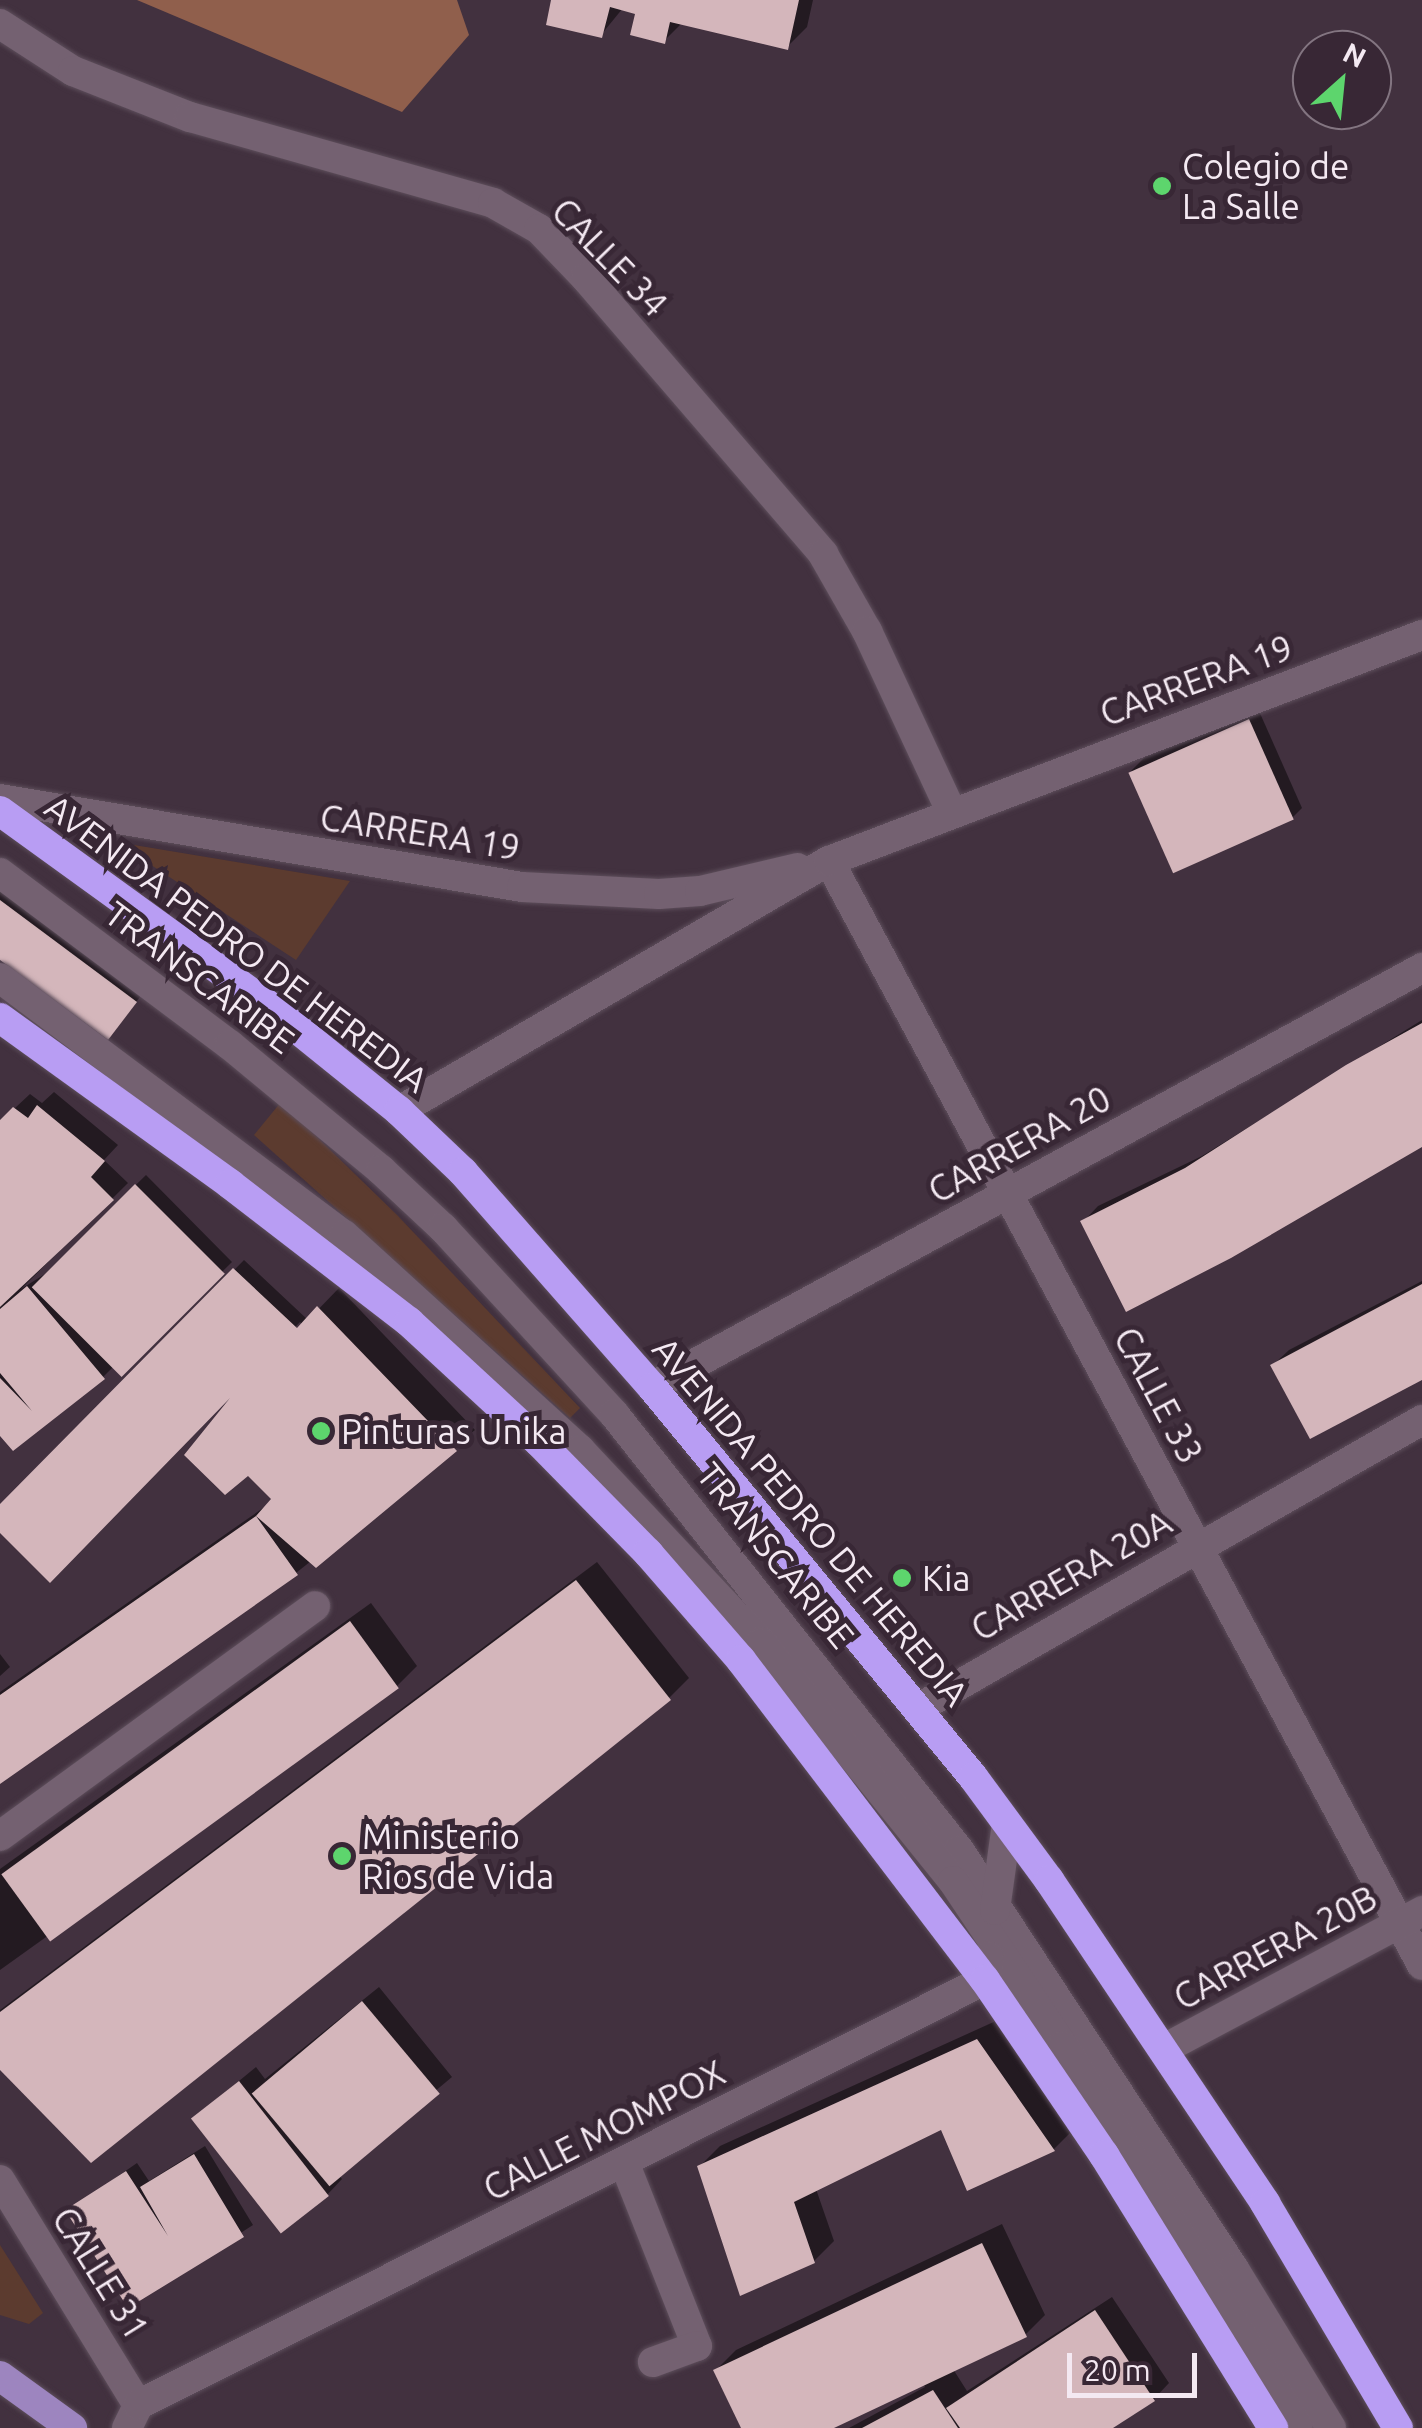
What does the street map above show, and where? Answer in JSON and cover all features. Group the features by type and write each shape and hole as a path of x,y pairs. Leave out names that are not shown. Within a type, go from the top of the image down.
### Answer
{"highway":[{"name":"AVENIDA PEDRO DE HEREDIA","path":"0,811 264,1002 398,1111 463,1172 652,1386 917,1708 1007,1824 1164,2049 1265,2203 1398,2428"},
{"path":"0,1018 359,1282 454,1362 596,1496 741,1660 985,1980 1104,2155 1274,2428"}],"main road":[{"path":"0,2376 72,2428"}],"street":[{"name":"CALLE 34","path":"0,24 73,71 190,116 493,203 539,230 586,278 823,554 866,631 951,811"},
{"name":"CARRERA 19","path":"398,1111 829,860 1422,635"},
{"name":"CARRERA 19","path":"0,800 522,887 659,894 700,891 829,860"},
{"name":"CALLE 33","path":"829,860 1197,1545 1411,1917 1422,1965"},
{"name":"TRANSCARIBE","path":"0,874 298,1099 443,1228 614,1414 891,1759 996,1904 1234,2269 1331,2428"},
{"name":"CARRERA 20","path":"652,1386 1422,968"},
{"name":"TRANSCARIBE","path":"0,978 344,1234 580,1450 761,1643 953,1880 1063,2046 1298,2428"},
{"name":"CARRERA 20A","path":"917,1708 1422,1420"},
{"path":"0,1836 315,1606"},
{"path":"985,1980 1007,1824"},
{"name":"CARRERA 20B","path":"1164,2049 1411,1917"},
{"name":"CALLE MOMPOX","path":"133,2416 985,1980"},
{"path":"624,2162 696,2346 653,2362"},
{"name":"CALLE 31","path":"0,2180 133,2416"}],"shaded area":[{"path":"137,0 457,0 469,35 402,112"},
{"path":"116,842 350,881 296,960"},
{"path":"281,1102 398,1216 580,1408 570,1418 254,1135"},
{"path":"0,2245 43,2313 29,2324 0,2315"}],"building":[{"path":"551,0 799,0 788,50 670,22 665,44 630,35 635,14 610,7 602,38 546,25"},
{"path":"1249,719 1294,819 1173,873 1128,773"},
{"path":"0,900 137,1002 108,1040 0,960"},
{"path":"1422,1023 1422,1147 1231,1258 1126,1312 1080,1221 1185,1168 1346,1065"},
{"path":"37,1105 105,1161 91,1177 114,1200 0,1307 0,1120 13,1107 28,1118"},
{"path":"135,1184 225,1274 122,1377 32,1287"},
{"path":"233,1268 297,1328 317,1306 457,1451 316,1568 256,1516 271,1499 248,1476 225,1495 184,1455 230,1398 50,1583 0,1533 0,1504"},
{"path":"1422,1284 1422,1380 1310,1439 1270,1365"},
{"path":"27,1286 105,1379 13,1451 0,1436 0,1378 32,1411 0,1373 0,1309"},
{"path":"256,1516 298,1575 0,1784 0,1695"},
{"name":"Ministerio Rios de Vida","path":"576,1580 671,1700 91,2163 0,2070 0,2012"},
{"path":"350,1621 399,1688 50,1941 1,1874"},
{"path":"362,2001 440,2094 329,2186 252,2094"},
{"path":"977,2039 1055,2151 967,2191 941,2130 794,2202 815,2263 740,2296 697,2166"},
{"path":"239,2081 329,2196 281,2234 191,2119"},
{"path":"194,2154 244,2237 128,2308 65,2210 126,2171 168,2236 140,2187"},
{"path":"982,2243 1027,2337 834,2428 741,2428 713,2370"},
{"path":"1095,2310 1155,2401 1113,2428 960,2428 946,2408"},
{"path":"933,2390 958,2428 862,2428"}],"place":[{"name":"Colegio de La Salle","path":"1162,186"},
{"name":"Pinturas Unika","path":"321,1431"},
{"name":"Kia","path":"902,1578"},
{"name":"Ministerio Rios de Vida","path":"342,1856"}]}
